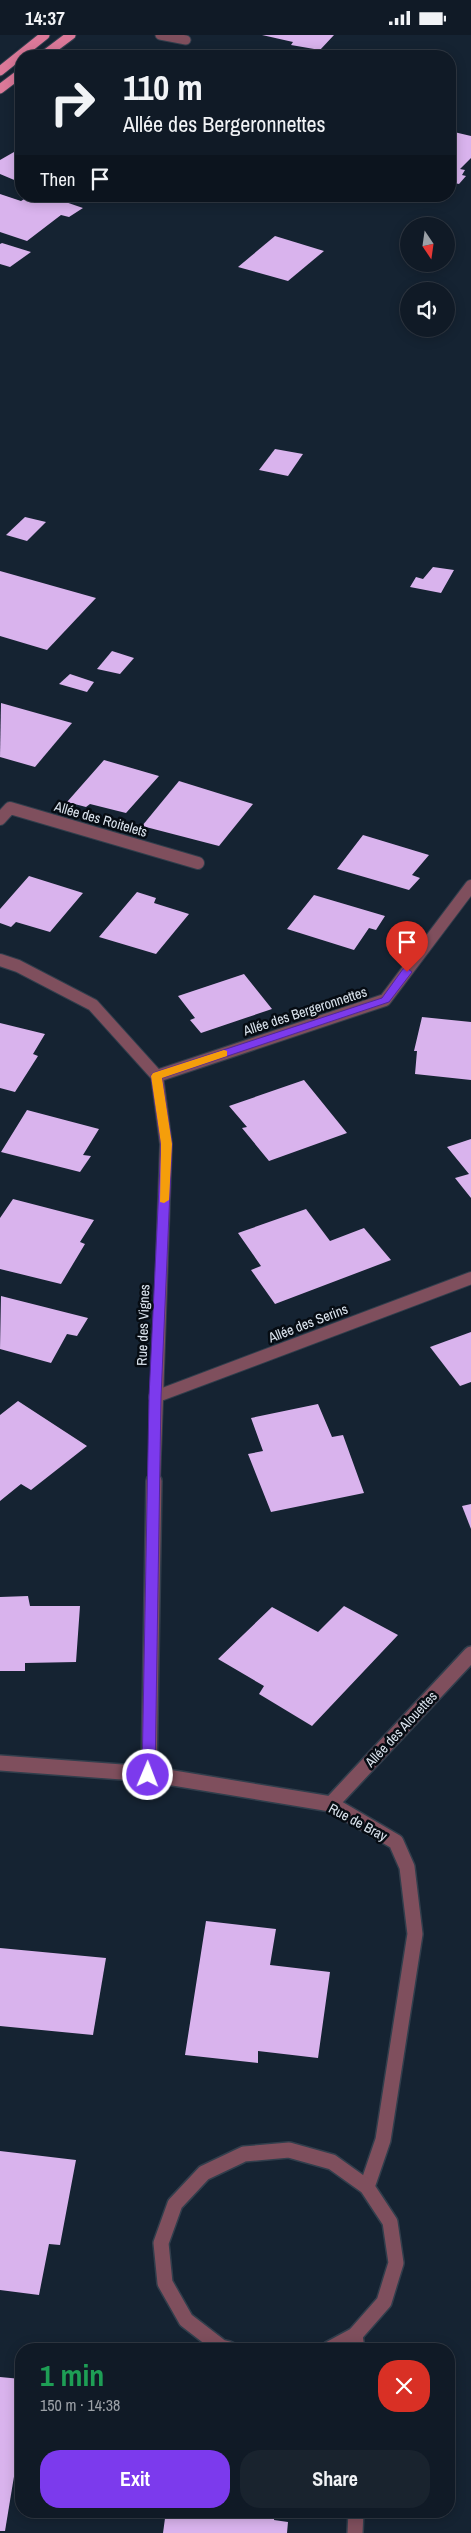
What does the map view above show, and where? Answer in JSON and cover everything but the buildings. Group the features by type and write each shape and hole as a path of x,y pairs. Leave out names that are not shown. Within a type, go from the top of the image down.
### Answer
{"main road":[{"path":"26,50 45,35"},
{"path":"51,50 71,35"},
{"path":"0,71 15,59"},
{"path":"0,89 15,78"}],"street":[{"path":"160,35 186,40"},
{"name":"Allée des Roitelets","path":"0,819 10,809 198,863"},
{"name":"Allée des Bergeronnettes","path":"156,1076 385,1000 471,886"},
{"path":"0,960 18,966 93,1005 156,1076"},
{"name":"Rue des Vignes","path":"148,1775 155,1397 166,1144 156,1076"},
{"name":"Allée des Serins","path":"155,1397 471,1278"},
{"name":"Allée des Alouettes","path":"330,1804 471,1654"},
{"name":"Rue de Bray","path":"0,1763 148,1775 330,1804 396,1842 407,1867 415,1934 382,2140 367,2187"},
{"path":"216,2343 186,2321 165,2283 161,2243 175,2203 204,2173 244,2154 289,2150 332,2162 367,2187 390,2222 396,2263 384,2302 356,2342"},
{"path":"355,2533 356,2518"}],"slow traffic":[{"path":"164,1200 166,1144 156,1076 224,1054"}],"route":[{"path":"148,1775 155,1397 166,1144 156,1076 385,1000 407,972"}]}
